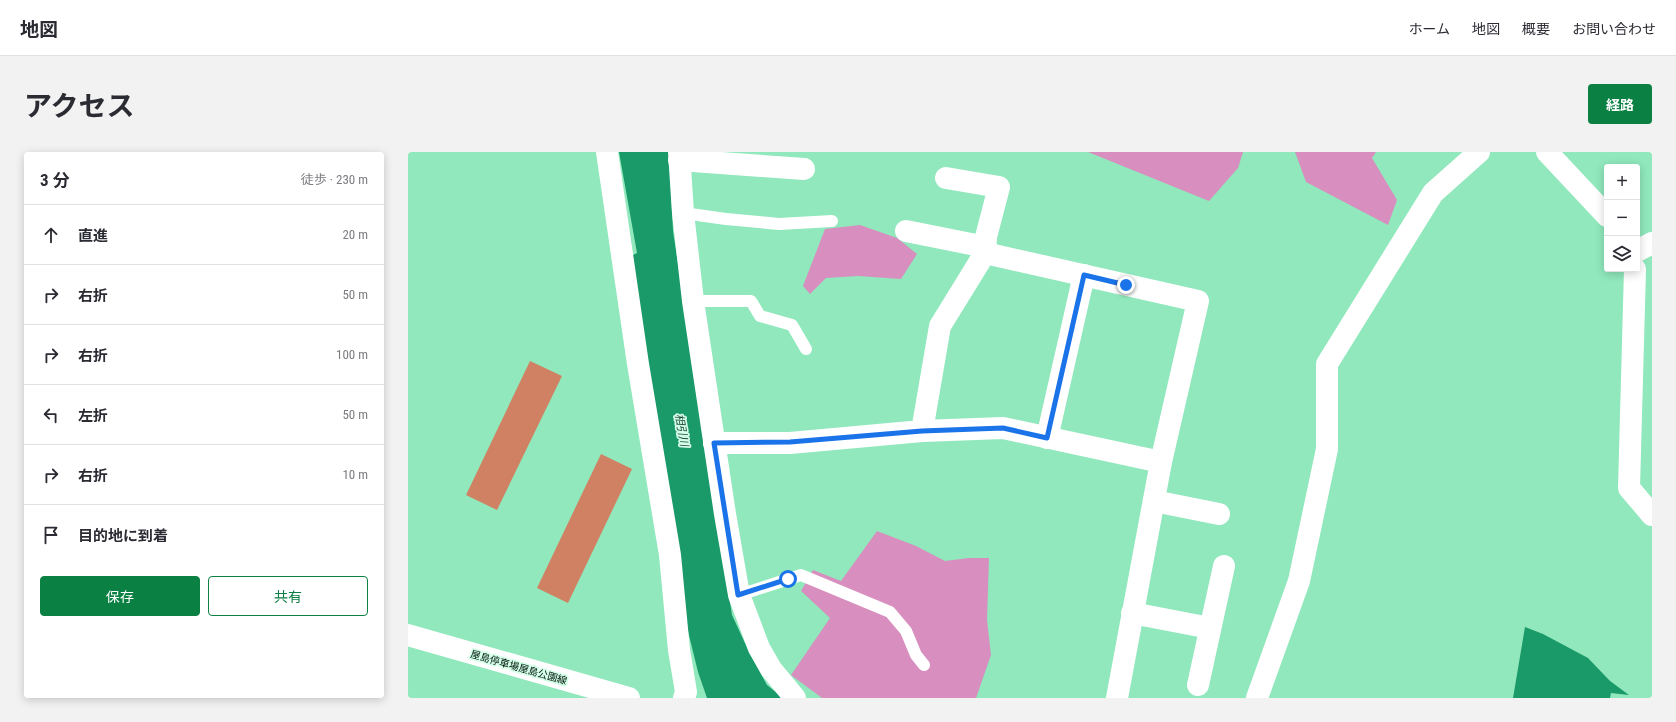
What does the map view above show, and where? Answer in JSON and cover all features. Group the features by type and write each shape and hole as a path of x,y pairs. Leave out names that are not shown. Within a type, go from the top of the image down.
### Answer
{"street":[{"path":"607,152 638,364 670,555 679,650 686,692 684,698"},
{"path":"1257,698 1299,581 1322,472 1326,449 1327,364 1433,193 1479,152"},
{"path":"1547,152 1604,213"},
{"path":"795,698 771,669 759,648 738,595 693,301 683,213 679,156 804,168"},
{"path":"922,431 940,326 986,250 986,237 999,187 946,178"},
{"path":"906,231 1084,275 1198,301 1161,462 1117,698"},
{"path":"1640,249 1652,243"},
{"path":"1635,272 1629,488 1652,515"},
{"path":"1047,438 1084,275"},
{"path":"714,443 790,442 922,431 1003,428 1161,462"},
{"path":"1154,501 1219,514"},
{"path":"1198,685 1224,566"},
{"path":"1132,613 1210,628"},
{"name":"屋島停車場屋島公園線","path":"408,635 606,695 629,698"}],"lane":[{"path":"683,213 779,224 832,221"},
{"path":"693,301 751,301 760,316 792,325 806,349"},
{"path":"738,595 801,575 890,612 906,631 916,655 924,665"}],"shaded area":[{"path":"1088,152 1243,152 1238,168 1209,201"},
{"path":"1295,152 1376,152 1372,158 1397,200 1388,225 1306,182"},
{"path":"860,225 897,238 917,254 901,279 858,276 826,278 810,294 803,286 825,229"},
{"path":"877,531 916,546 945,561 969,558 989,558 987,620 991,655 976,698 822,698 791,675 830,618 801,591 813,570 841,581"}],"water":[{"name":"相引川","path":"619,152 669,152 673,231 732,615 750,654 767,685 783,698 707,698 698,672 688,631 631,256 637,253"},
{"path":"1525,627 1543,634 1588,658 1610,681 1629,695 1611,693 1610,698 1513,698"}],"building":[{"path":"530,361 562,376 497,510 466,495"},
{"path":"601,454 632,469 568,603 537,588"}],"route":[{"path":"788,579 738,595 714,443 790,442 922,431 1003,428 1047,438 1084,275 1126,285"}]}
